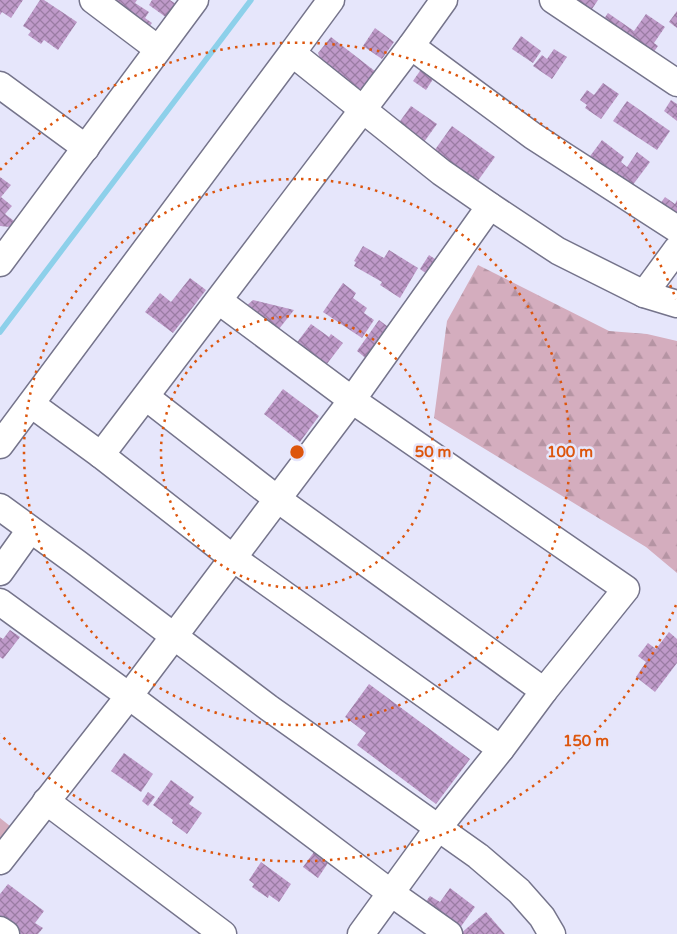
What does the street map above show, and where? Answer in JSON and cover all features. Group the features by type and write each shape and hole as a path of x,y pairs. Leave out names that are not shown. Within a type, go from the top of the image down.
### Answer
{"street":[{"path":"93,0 158,49"},
{"path":"4,248 86,148 194,0"},
{"path":"0,445 331,0"},
{"path":"101,455 444,0"},
{"path":"553,0 677,83"},
{"path":"411,46 533,136 677,229"},
{"path":"292,53 442,172 490,206 558,250 644,294 677,304"},
{"path":"0,85 86,148"},
{"path":"0,861 128,696 352,400 490,206"},
{"path":"644,294 677,249"},
{"path":"219,300 352,400 626,589 438,828 361,934"},
{"path":"146,397 276,498 544,691"},
{"path":"31,404 101,455 233,558 501,749"},
{"path":"0,507 269,708 478,856 519,891 542,917 552,934"},
{"path":"0,572 30,530"},
{"path":"0,602 391,893 449,934"},
{"path":"46,801 224,934"},
{"path":"0,930 6,934"}],"green space":[{"path":"478,265 609,331 647,334 677,341 677,573 646,547 434,418 447,321"},
{"path":"0,818 15,830 0,849"}],"building":[{"path":"0,0 23,0 11,18 2,12 0,15"},
{"path":"40,0 44,0 77,22 58,50 44,40 41,44 28,35 31,31 23,26"},
{"path":"110,0 137,0 135,3 149,12 145,18 152,23 144,34"},
{"path":"152,0 170,0 176,4 167,18 149,5"},
{"path":"561,0 598,0 590,12"},
{"path":"677,11 677,28 669,22"},
{"path":"608,13 634,31 646,14 665,27 654,43 658,46 648,60 599,26"},
{"path":"375,28 394,42 382,59 363,46"},
{"path":"521,36 541,51 533,63 512,49"},
{"path":"331,37 376,72 364,89 354,88 322,64 318,53"},
{"path":"554,49 567,57 552,79 533,66 542,55 547,59"},
{"path":"422,68 435,76 426,90 413,81"},
{"path":"603,83 619,94 601,119 585,108 587,105 580,100 587,90 594,95"},
{"path":"671,100 677,104 677,121 664,111"},
{"path":"627,101 670,131 657,150 613,121"},
{"path":"411,106 437,124 424,142 398,124"},
{"path":"452,126 495,157 477,182 434,151"},
{"path":"602,140 624,157 621,162 627,167 637,152 650,162 632,186 585,163"},
{"path":"0,177 11,185 1,197 12,206 5,214 14,221 10,227 0,226"},
{"path":"665,197 675,204 677,200 677,222 657,208"},
{"path":"363,246 384,258 389,250 418,268 400,298 380,285 382,282 354,266 356,262 354,261"},
{"path":"429,255 441,263 431,277 420,269"},
{"path":"190,278 206,290 173,333 145,312 160,293 171,302"},
{"path":"343,283 356,293 353,298 367,308 364,313 374,320 362,338 323,312"},
{"path":"253,300 294,310 275,334 245,307"},
{"path":"379,320 391,329 368,360 357,351"},
{"path":"311,324 329,337 331,334 343,343 326,365 295,345"},
{"path":"283,389 319,416 300,442 264,414"},
{"path":"10,630 20,637 3,659 0,657 0,637 3,639"},
{"path":"669,632 677,639 677,663 655,692 636,677 646,662 638,656 648,643 656,649"},
{"path":"369,684 470,759 436,804 357,745 366,733 345,717"},
{"path":"124,753 153,774 141,792 111,771"},
{"path":"171,780 194,797 189,804 202,813 187,834 172,823 173,820 153,805"},
{"path":"148,792 155,797 148,806 142,801"},
{"path":"314,852 328,863 318,878 303,867"},
{"path":"261,862 291,884 279,902 269,895 268,898 252,887 254,884 249,880"},
{"path":"8,884 44,911 35,923 43,928 38,934 10,934 0,921 0,894"},
{"path":"450,888 475,907 457,932 422,907 430,896 440,902"},
{"path":"486,912 505,934 460,934"}],"waterway":[{"path":"0,332 251,0"}]}
